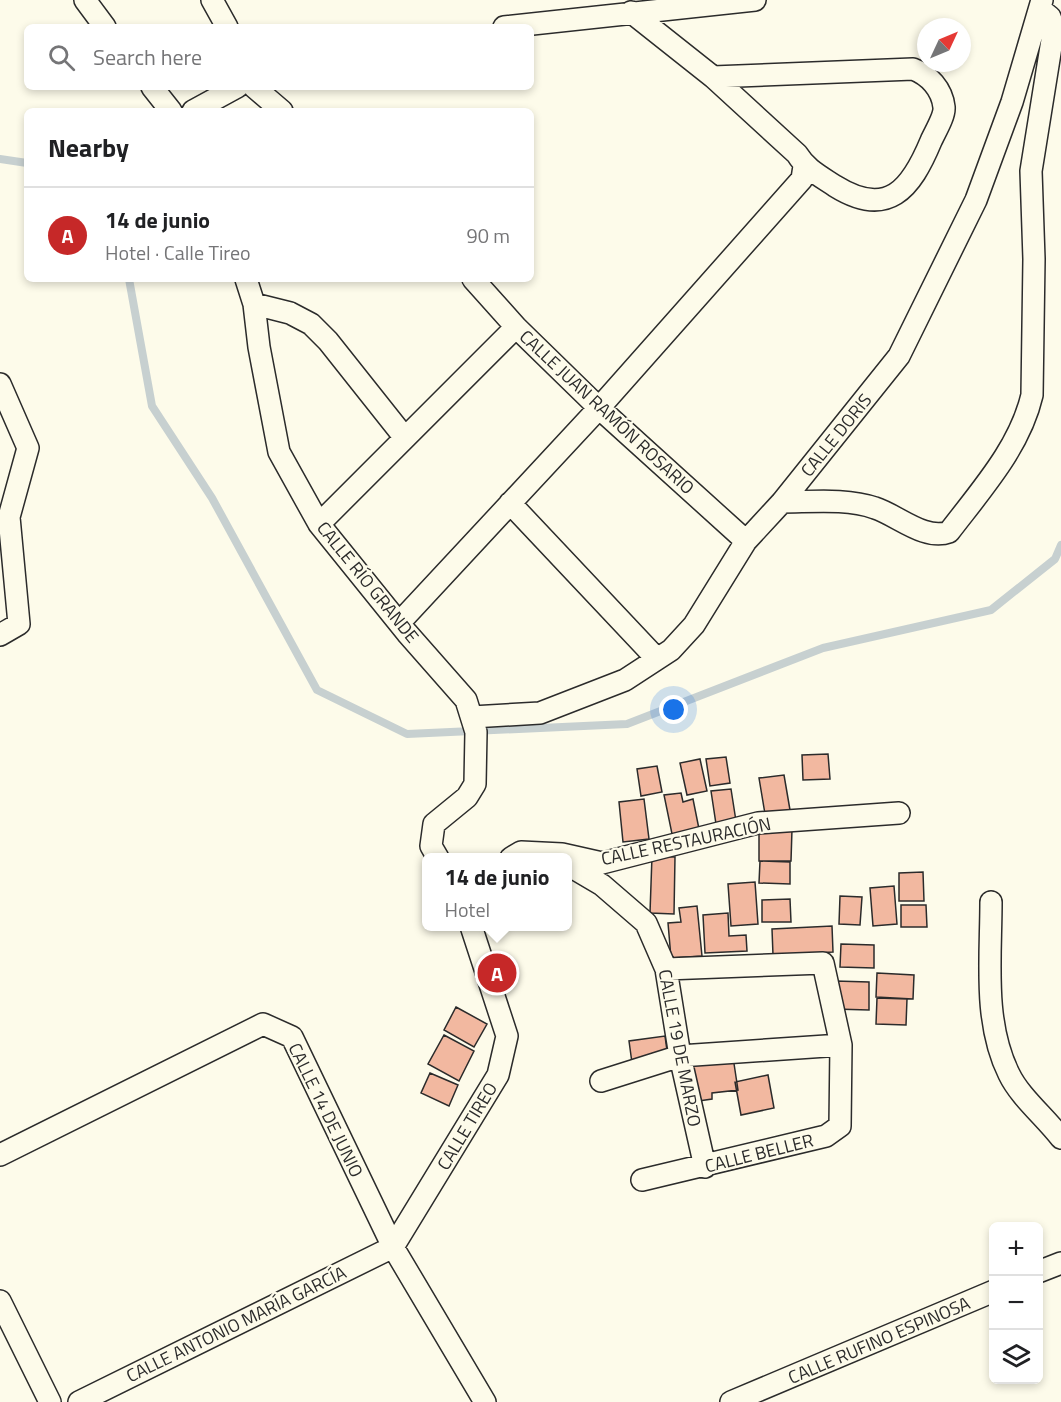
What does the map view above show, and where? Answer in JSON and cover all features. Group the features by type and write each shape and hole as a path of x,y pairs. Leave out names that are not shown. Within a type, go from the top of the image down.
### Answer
{"street":[{"path":"85,0 103,24"},
{"path":"212,0 225,24"},
{"path":"529,24 755,0"},
{"path":"782,501 839,502 874,507 920,530 942,535 949,532 1016,439 1028,413 1032,395 1034,259 1031,171 1054,28 1050,17 1041,5"},
{"name":"CALLE DORIS","path":"472,717 540,713 625,680 671,650 694,625 746,541 782,501 882,380 899,356 976,200 1012,102 1041,5"},
{"path":"631,12 713,77 797,154 804,166 851,196 880,200 897,193 912,182 944,109 940,94 923,72 913,69 713,77"},
{"path":"154,90 169,108"},
{"path":"198,108 232,90"},
{"path":"258,90 278,108"},
{"path":"399,623 599,408 802,178 804,166"},
{"name":"CALLE RÍO GRANDE","path":"247,282 254,304 259,347 279,452 319,524 399,623 466,700 472,717 476,732 475,784 467,797 434,824 431,846 435,853"},
{"name":"CALLE JUAN RAMÓN ROSARIO","path":"475,282 516,327 599,408 746,541"},
{"path":"254,304 290,313 311,324 328,341 405,438"},
{"path":"319,524 516,327"},
{"path":"0,384 5,410 28,448 4,519 7,576 19,624 0,635"},
{"path":"510,503 657,659"},
{"name":"CALLE RESTAURACIÓN","path":"572,859 602,863 758,823 899,813"},
{"name":"CALLE 19 DE MARZO","path":"572,868 602,885 646,923 666,969 680,1056 705,1167"},
{"path":"991,902 990,982 994,1021 1002,1057 1010,1076 1061,1138"},
{"name":"CALLE TIREO","path":"393,1247 498,1075 507,1036 472,931"},
{"name":"CALLE BELLER","path":"642,1180 826,1137 840,1126 841,1045 823,963 666,969"},
{"name":"CALLE 14 DE JUNIO","path":"0,1155 263,1024 292,1037 393,1247 485,1402"},
{"path":"601,1081 680,1056 841,1045"},
{"name":"CALLE ANTONIO MARÍA GARCÍA","path":"79,1402 393,1247"},
{"path":"1043,1270 1061,1263"},
{"name":"CALLE RUFINO ESPINOSA","path":"730,1402 989,1293"},
{"path":"0,1301 50,1402"}],"building":[{"path":"828,754 830,779 803,780 802,755"},
{"path":"726,757 730,783 710,786 706,759"},
{"path":"700,759 707,791 687,795 680,763"},
{"path":"657,766 662,792 641,796 637,769"},
{"path":"784,775 790,810 765,814 759,778"},
{"path":"731,789 736,821 716,824 711,791"},
{"path":"681,793 683,802 693,799 699,829 672,834 664,795"},
{"path":"644,799 649,839 623,842 619,802"},
{"path":"759,829 792,829 791,861 759,861"},
{"path":"652,856 675,857 674,914 650,913"},
{"path":"760,861 790,862 790,884 759,883"},
{"path":"923,872 924,901 899,901 899,873"},
{"path":"755,882 758,924 731,926 728,884"},
{"path":"894,886 897,924 873,926 870,888"},
{"path":"840,896 862,897 860,925 839,924"},
{"path":"790,899 791,922 762,922 762,900"},
{"path":"901,905 926,905 927,927 901,927"},
{"path":"697,906 702,956 671,958 668,923 681,922 679,908"},
{"path":"728,913 729,936 746,935 747,951 705,953 703,915"},
{"path":"832,926 833,952 773,955 772,929"},
{"path":"841,944 874,945 874,968 840,967"},
{"path":"877,973 914,975 913,999 876,997"},
{"path":"835,981 869,982 869,1010 834,1009"},
{"path":"877,998 907,999 906,1025 876,1024"},
{"path":"456,1007 487,1024 474,1047 444,1030"},
{"path":"444,1035 474,1051 459,1081 428,1064"},
{"path":"665,1036 668,1058 632,1063 629,1041"},
{"path":"733,1057 738,1090 712,1093 712,1099 692,1102 687,1064"},
{"path":"430,1073 458,1085 449,1106 421,1093"},
{"path":"768,1075 774,1108 741,1115 735,1082"}],"waterway":[{"path":"0,159 24,163"},
{"path":"130,282 152,406 212,498 317,690 407,734 627,724 823,648 991,610 1055,559 1061,545"}],"place":[{"name":"14 de junio","path":"497,973"}]}
